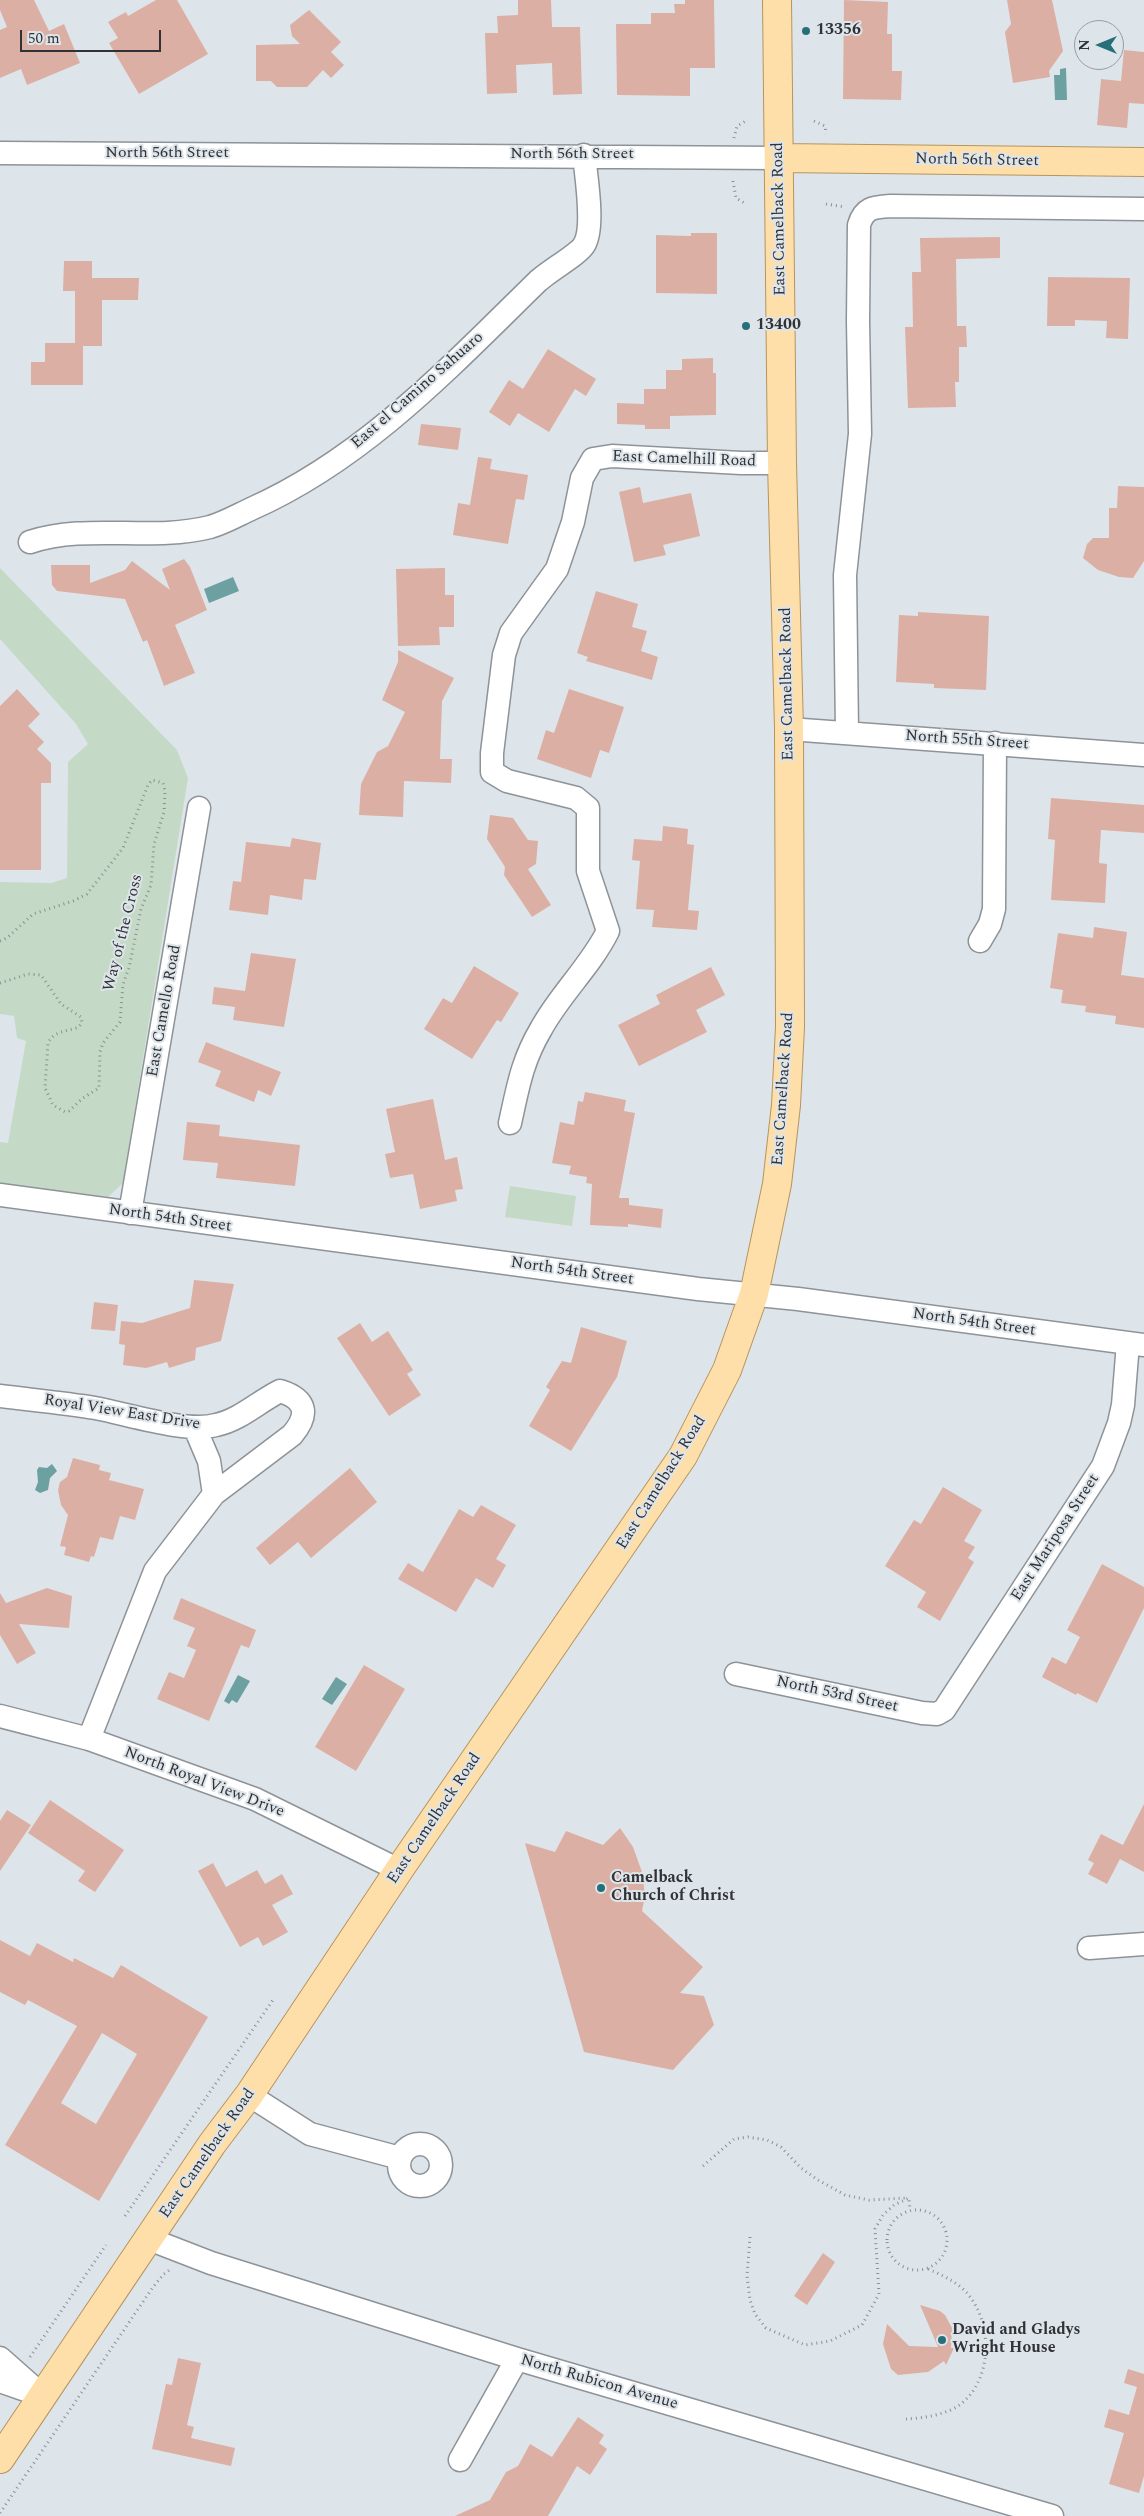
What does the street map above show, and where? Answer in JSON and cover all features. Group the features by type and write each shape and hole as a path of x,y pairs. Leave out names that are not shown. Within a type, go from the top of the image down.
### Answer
{"main road":[{"name":"East Camelback Road","path":"0,2459 150,2239 212,2144 249,2095 399,1870 682,1456 727,1370 754,1294 777,1184 789,1070 789,729 782,463 777,0"},
{"name":"North 56th Street","path":"779,158 1144,162"}],"street":[{"name":"North 56th Street","path":"0,153 584,155 779,158"},
{"name":"East el Camino Sahuaro","path":"30,542 50,536 82,533 169,534 211,527 275,498 326,470 373,435 453,364 544,275 584,246 589,228 584,155"},
{"path":"847,732 845,575 860,434 858,321 859,225 861,216 868,209 890,206 1144,209"},
{"name":"East Camelhill Road","path":"510,1123 523,1063 541,1027 600,947 608,931 588,871 588,808 576,798 507,781 492,772 492,752 504,654 511,633 557,569 573,522 582,478 593,459 612,456 741,463 782,463"},
{"name":"North 55th Street","path":"789,729 1144,755"},
{"path":"980,941 990,924 994,909 995,743"},
{"name":"East Camello Road","path":"130,1214 199,808"},
{"name":"North 54th Street","path":"0,1195 698,1289 754,1294 1136,1344"},
{"name":"East Mariposa Street","path":"938,1714 948,1704 1103,1466 1119,1423 1136,1344"},
{"name":"Royal View East Drive","path":"0,1396 94,1408 195,1428 217,1425 245,1414 263,1399 280,1391 295,1396 303,1409 302,1423 292,1435 214,1494"},
{"path":"89,1739 155,1572 214,1494 209,1461 195,1428"},
{"name":"North 53rd Street","path":"736,1674 922,1713 938,1714"},
{"name":"North Royal View Drive","path":"0,1716 89,1739 255,1799 399,1870"},
{"path":"1088,1948 1144,1944"},
{"path":"249,2095 310,2134 400,2158"},
{"name":"North Rubicon Avenue","path":"150,2239 211,2263 517,2359 1052,2516"},
{"path":"0,2358 42,2396"},
{"path":"460,2460 517,2359"},
{"path":"0,2381 42,2396"}],"path":[{"path":"733,141 737,126 746,121"},
{"path":"814,121 824,126 826,134"},
{"path":"733,181 736,198 746,204"},
{"name":"Way of the Cross","path":"0,941 8,938 33,914 74,901 87,894 123,848 148,785 152,780 163,783 165,791 164,812 154,844 151,885 136,928 131,961 120,1001 120,1022 118,1028 103,1043 100,1052 99,1088 69,1111 65,1112 58,1109 47,1097 45,1088 48,1043 58,1032 79,1027 82,1022 81,1017 61,1004 41,975 28,974 0,982"},
{"path":"125,2216 273,2000"},
{"path":"703,2166 734,2139 758,2138 781,2147 801,2168 846,2195 869,2200 909,2198"},
{"path":"909,2198 910,2210"},
{"path":"750,2237 747,2276 750,2300 755,2314 766,2328 805,2345 830,2341 862,2325 879,2294 875,2229 883,2214 894,2205 909,2198"},
{"path":"910,2210 932,2212 946,2228 948,2239 945,2254 937,2264 928,2268 913,2270 902,2267 889,2250 887,2240 891,2224 900,2214 910,2210"},
{"path":"30,2357 106,2245"},
{"path":"0,2513 153,2287 164,2274 176,2267"},
{"path":"906,2419 925,2418 960,2405 972,2393 981,2376 986,2355 984,2328 967,2294 950,2279 928,2268"}],"green space":[{"path":"0,568 177,750 188,778 123,1183 108,1197 0,1187 0,1142 8,1143 26,1041 17,1038 14,1016 0,1014 0,882 51,883 67,878 68,762 88,744 76,724 0,639"},
{"path":"510,1186 576,1196 572,1226 505,1217"}],"water":[{"path":"1066,68 1067,100 1055,100 1054,75 1060,75 1060,69"},
{"path":"233,577 239,591 209,603 204,589"},
{"path":"52,1464 57,1471 50,1478 48,1490 40,1493 35,1490 38,1482 37,1470 39,1467 47,1468"},
{"path":"238,1675 250,1681 237,1703 232,1700 229,1704 224,1701"},
{"path":"336,1677 347,1684 332,1705 322,1699"}],"building":[{"path":"0,0 34,0 49,31 64,24 80,63 27,85 21,69 0,78 0,30 7,27 0,10"},
{"path":"156,0 177,0 208,54 139,94 109,43 118,38 108,22 126,12 128,16"},
{"path":"518,0 551,0 552,27 580,27 582,94 553,95 552,63 516,65 517,93 487,94 485,33 498,33 497,16 518,15"},
{"path":"685,0 714,0 715,68 690,68 690,96 617,95 616,24 651,24 651,13 675,13 674,4 685,4"},
{"path":"844,0 888,2 887,34 892,34 892,71 902,71 901,100 843,99"},
{"path":"1007,0 1052,0 1063,51 1049,71 1050,77 1013,83 1005,32 1011,24"},
{"path":"309,10 341,42 331,52 344,65 331,78 323,70 307,87 277,87 271,81 256,81 256,45 300,44 292,36 290,25"},
{"path":"1124,50 1144,52 1144,104 1129,103 1127,128 1097,125 1101,79 1121,81 1122,70 1124,70"},
{"path":"691,233 717,233 717,294 656,293 656,235 691,236"},
{"path":"1000,237 1000,258 956,259 957,326 966,326 967,347 959,347 959,382 955,382 956,407 908,408 905,327 913,327 912,272 921,272 920,238"},
{"path":"64,261 92,261 92,278 139,278 138,300 102,300 102,346 83,346 83,385 31,385 31,362 45,362 45,343 75,343 75,291 63,291"},
{"path":"1048,277 1130,278 1128,339 1106,338 1107,321 1075,320 1075,326 1047,326"},
{"path":"548,349 596,379 586,396 575,389 549,432 518,413 510,426 489,412 509,380 523,389"},
{"path":"713,358 713,373 716,373 716,415 670,416 670,429 645,429 645,425 617,424 617,403 644,404 644,389 666,389 666,370 682,370 682,359"},
{"path":"421,424 461,428 458,450 418,445"},
{"path":"478,457 492,459 490,469 528,475 524,500 516,499 508,544 453,535 458,503 470,505"},
{"path":"1118,486 1144,487 1144,561 1133,578 1119,577 1098,570 1083,558 1087,544 1093,538 1109,538 1109,508 1117,508"},
{"path":"640,487 643,503 691,493 700,536 663,545 666,555 634,562 619,492"},
{"path":"184,559 190,567 207,610 175,625 195,673 164,686 147,640 143,642 125,599 57,591 52,585 51,565 90,565 90,583 125,570 132,561 170,590 162,569"},
{"path":"445,568 445,595 454,595 454,627 439,627 440,645 398,646 396,569"},
{"path":"596,591 638,604 632,627 647,631 641,651 658,657 652,680 586,661 588,657 577,653"},
{"path":"918,612 989,616 986,690 934,688 934,684 896,682 899,615 918,616"},
{"path":"398,650 454,678 442,701 440,759 452,759 451,783 404,781 403,817 359,815 361,784 377,752 388,746 405,712 382,700 398,662"},
{"path":"17,689 40,714 28,726 44,742 37,749 51,763 51,783 41,783 41,870 0,870 0,706"},
{"path":"569,689 624,707 609,753 600,750 591,778 537,759 546,730 554,733"},
{"path":"1051,798 1144,805 1144,833 1101,830 1099,863 1107,864 1105,903 1051,900 1055,840 1048,839"},
{"path":"490,815 513,818 528,840 538,841 536,864 528,869 551,905 532,917 504,875 505,867 487,839"},
{"path":"663,826 688,829 687,844 694,845 688,910 699,911 697,930 652,927 654,910 636,909 640,861 632,860 634,839 662,841"},
{"path":"292,838 321,843 316,880 304,879 302,900 270,895 268,915 229,910 233,881 241,882 246,842 290,847"},
{"path":"1094,927 1127,932 1121,975 1144,978 1144,1028 1115,1024 1116,1016 1085,1012 1086,1006 1061,1003 1063,990 1050,988 1058,933 1093,938"},
{"path":"251,953 296,959 284,1027 233,1020 235,1007 212,1004 214,987 245,991"},
{"path":"474,966 519,993 501,1022 497,1020 472,1059 424,1029 443,998 452,1003"},
{"path":"711,967 725,995 696,1010 707,1032 639,1066 618,1025 660,1004 656,995"},
{"path":"206,1042 281,1072 271,1096 258,1090 254,1102 215,1086 221,1071 198,1062"},
{"path":"585,1092 626,1100 624,1111 635,1113 619,1198 629,1198 629,1205 663,1209 661,1228 628,1224 628,1227 590,1225 592,1184 586,1183 587,1177 569,1174 571,1166 552,1163 560,1122 574,1125 578,1101 583,1102"},
{"path":"433,1099 445,1160 457,1157 463,1189 455,1190 457,1201 420,1209 413,1174 390,1178 385,1154 395,1152 386,1109"},
{"path":"187,1122 220,1125 219,1136 300,1145 295,1186 216,1178 218,1163 183,1160"},
{"path":"194,1280 234,1284 221,1341 196,1348 195,1360 169,1368 167,1362 146,1368 123,1365 125,1345 119,1344 121,1321 142,1323 190,1308"},
{"path":"94,1302 118,1305 115,1331 91,1329"},
{"path":"360,1323 372,1342 388,1331 413,1370 407,1374 421,1395 389,1416 337,1338"},
{"path":"581,1327 627,1341 617,1377 571,1451 529,1426 550,1390 546,1387 562,1361 571,1363"},
{"path":"73,1458 100,1465 99,1470 111,1473 109,1480 144,1489 135,1520 120,1516 113,1540 100,1537 94,1557 91,1556 89,1562 64,1555 66,1547 60,1546 68,1515 61,1505 58,1490 60,1482 67,1477"},
{"path":"350,1468 377,1502 311,1558 298,1542 270,1565 256,1548"},
{"path":"943,1487 982,1510 964,1541 975,1547 968,1558 974,1562 940,1621 917,1607 926,1592 885,1566 914,1520 921,1524"},
{"path":"481,1505 516,1525 496,1559 506,1565 493,1588 476,1578 456,1612 398,1579 408,1563 423,1572 459,1509 473,1517"},
{"path":"1102,1564 1144,1587 1144,1608 1097,1703 1077,1693 1076,1695 1042,1677 1052,1657 1066,1664 1080,1637 1067,1630"},
{"path":"47,1588 72,1596 69,1628 19,1624 36,1653 17,1664 0,1635 0,1593 6,1603"},
{"path":"181,1598 256,1630 249,1648 241,1645 209,1721 157,1699 169,1672 184,1678 196,1650 187,1646 195,1628 173,1619"},
{"path":"364,1665 405,1689 356,1771 315,1747"},
{"path":"50,1800 124,1850 95,1892 78,1881 85,1871 28,1833"},
{"path":"1144,1804 1144,1872 1120,1859 1107,1884 1088,1874 1094,1863 1088,1860 1101,1834 1123,1845"},
{"path":"7,1810 31,1825 0,1871 0,1821"},
{"path":"620,1828 633,1847 642,1872 645,1895 642,1911 703,1967 680,1993 704,1996 714,2025 673,2070 584,2052 525,1843 555,1852 566,1831 603,1845"},
{"path":"213,1863 226,1887 257,1870 265,1884 282,1874 293,1894 272,1905 288,1932 263,1946 258,1937 240,1947 198,1871"},
{"path":"0,1940 30,1956 37,1943 73,1962 74,1958 113,1978 121,1965 208,2017 99,2201 5,2145 77,2026 28,2000 25,2005 0,1992","holes":["102,2033 137,2054 96,2124 61,2103"]},
{"path":"823,2253 835,2262 807,2305 794,2296"},
{"name":"David and Gladys Wright House","path":"920,2305 940,2311 945,2315 952,2328 951,2348 954,2348 946,2365 944,2361 928,2372 898,2375 891,2369 883,2344 887,2324 909,2346 938,2347"},
{"path":"178,2358 201,2363 187,2425 194,2427 191,2438 235,2448 231,2466 152,2449 166,2384 172,2385"},
{"path":"1128,2369 1144,2374 1144,2476 1139,2493 1109,2484 1124,2433 1104,2427 1109,2409 1129,2415 1137,2387 1124,2383"},
{"path":"578,2417 604,2435 599,2443 607,2449 590,2475 577,2466 548,2516 455,2516 490,2500 506,2472 518,2466 530,2444 552,2457"}],"place":[{"name":"13356","path":"806,31"},
{"name":"13400","path":"746,326"},
{"name":"Camelback Church of Christ","path":"601,1888"},
{"name":"David and Gladys Wright House","path":"942,2340"}]}
